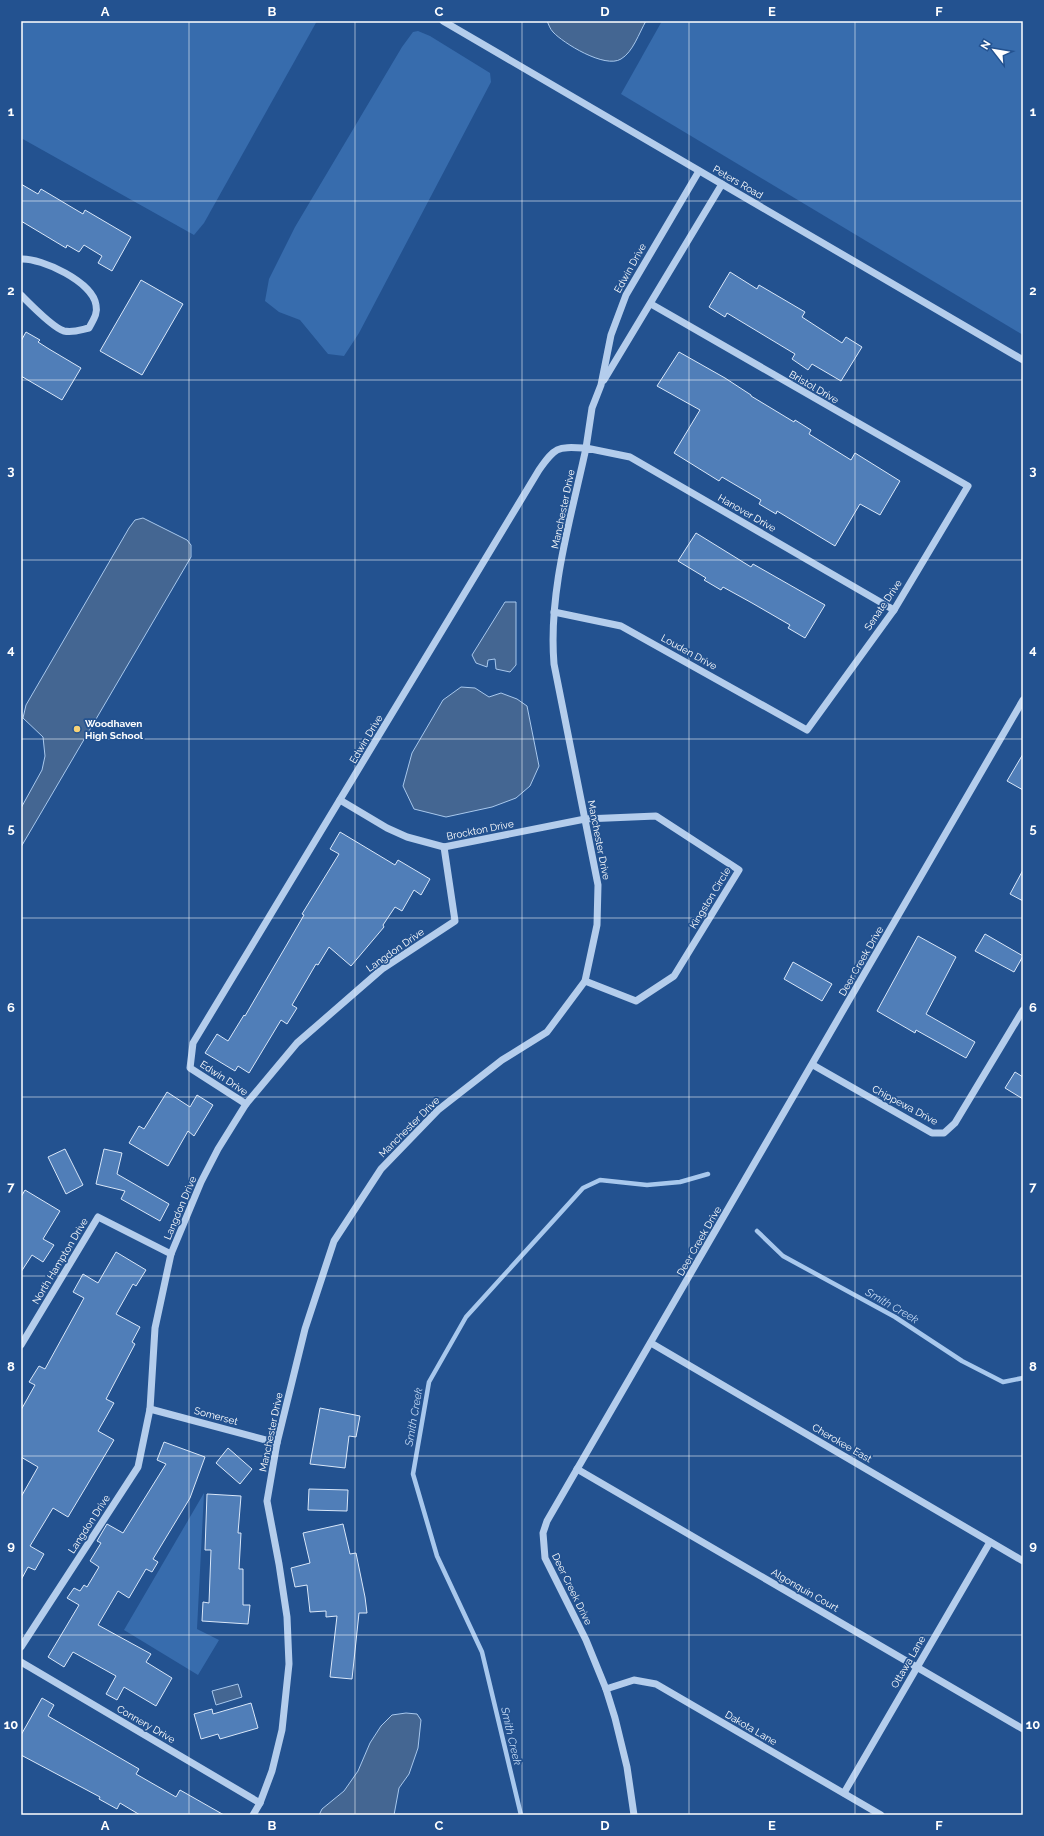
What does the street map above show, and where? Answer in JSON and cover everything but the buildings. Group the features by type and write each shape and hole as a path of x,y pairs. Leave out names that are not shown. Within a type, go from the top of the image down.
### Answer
{"street":[{"name":"Peters Road","path":"443,21 1023,360"},
{"name":"Edwin Drive","path":"246,1104 190,1068 193,1043 548,456 561,447 586,448 592,408 601,385 611,335 626,295 699,171"},
{"name":"Edwin Drive","path":"601,385 722,184"},
{"path":"21,259 52,266 84,286 96,304 96,316 88,328 75,332 62,331 37,312 21,295"},
{"name":"Bristol Drive","path":"651,304 968,486"},
{"name":"Hanover Drive","path":"586,448 630,457 894,610"},
{"name":"Manchester Drive","path":"253,1815 260,1803 272,1771 282,1730 289,1664 287,1617 280,1564 267,1501 277,1443 305,1329 334,1241 381,1169 438,1110 502,1060 547,1032 585,981 597,926 598,886 554,664 552,639 556,590 586,448"},
{"name":"Senate Drive","path":"807,730 894,610 968,486"},
{"name":"Louden Drive","path":"554,612 621,626 807,730"},
{"name":"Deer Creek Drive","path":"634,1815 627,1767 606,1689 586,1640 548,1566 543,1548 543,1533 547,1521 813,1065 1023,700"},
{"name":"Brockton Drive","path":"340,800 387,828 407,837 444,847 585,819"},
{"name":"Kingston Circle","path":"585,819 656,816 739,870 674,976 636,1001 585,981"},
{"name":"Langdon Drive","path":"21,1647 138,1467 150,1409 155,1328 171,1254 201,1182 218,1149 246,1104 297,1043 382,969 455,921 444,847"},
{"name":"Chippewa Drive","path":"813,1065 932,1133 944,1133 955,1123 1023,1010"},
{"name":"North Hampton Drive","path":"21,1345 98,1217 171,1254"},
{"name":"Cherokee East","path":"651,1343 1023,1561"},
{"name":"Somerset","path":"150,1409 277,1443"},
{"name":"Algonquin Court","path":"577,1469 1023,1729"},
{"name":"Ottawa Lane","path":"844,1793 990,1542"},
{"name":"Connery Drive","path":"21,1662 260,1803"},
{"name":"Dakota Lane","path":"606,1689 634,1680 656,1684 881,1815"}],"shaded area":[{"path":"21,21 317,21 204,223 194,235 21,138"},
{"path":"547,21 646,21 629,52 625,56 614,61 605,61 595,58 575,48 558,37 550,28"},
{"path":"662,21 1023,21 1023,335 621,94"},
{"path":"418,31 430,36 490,73 491,82 359,333 344,356 328,354 300,320 279,312 265,301 269,279 295,227 402,47 413,32"},
{"path":"143,518 187,540 191,545 191,557 21,847 21,808 42,770 45,756 43,737 23,718 26,705 129,528 135,520"},
{"path":"505,602 516,602 516,665 510,672 496,669 495,659 488,660 487,667 476,663 472,655"},
{"path":"461,687 475,688 489,697 501,693 517,699 527,706 539,766 530,786 516,798 492,807 446,817 414,809 403,786 412,753 443,700"},
{"path":"204,1493 197,1629 219,1640 198,1675 124,1630"},
{"path":"238,1684 242,1697 216,1705 212,1691"},
{"path":"406,1713 417,1714 421,1720 418,1748 409,1774 399,1788 394,1815 319,1815 322,1809 344,1791 358,1771 370,1743 381,1726 392,1715"}],"waterway":[{"name":"Smith Creek","path":"521,1815 482,1652 437,1556 413,1474 429,1382 466,1317 583,1188 600,1180 647,1185 680,1182 708,1174"},
{"name":"Smith Creek","path":"757,1231 783,1256 895,1317 962,1361 1003,1382 1023,1378"}],"place":[{"name":"Woodhaven High School","path":"77,729"}]}
